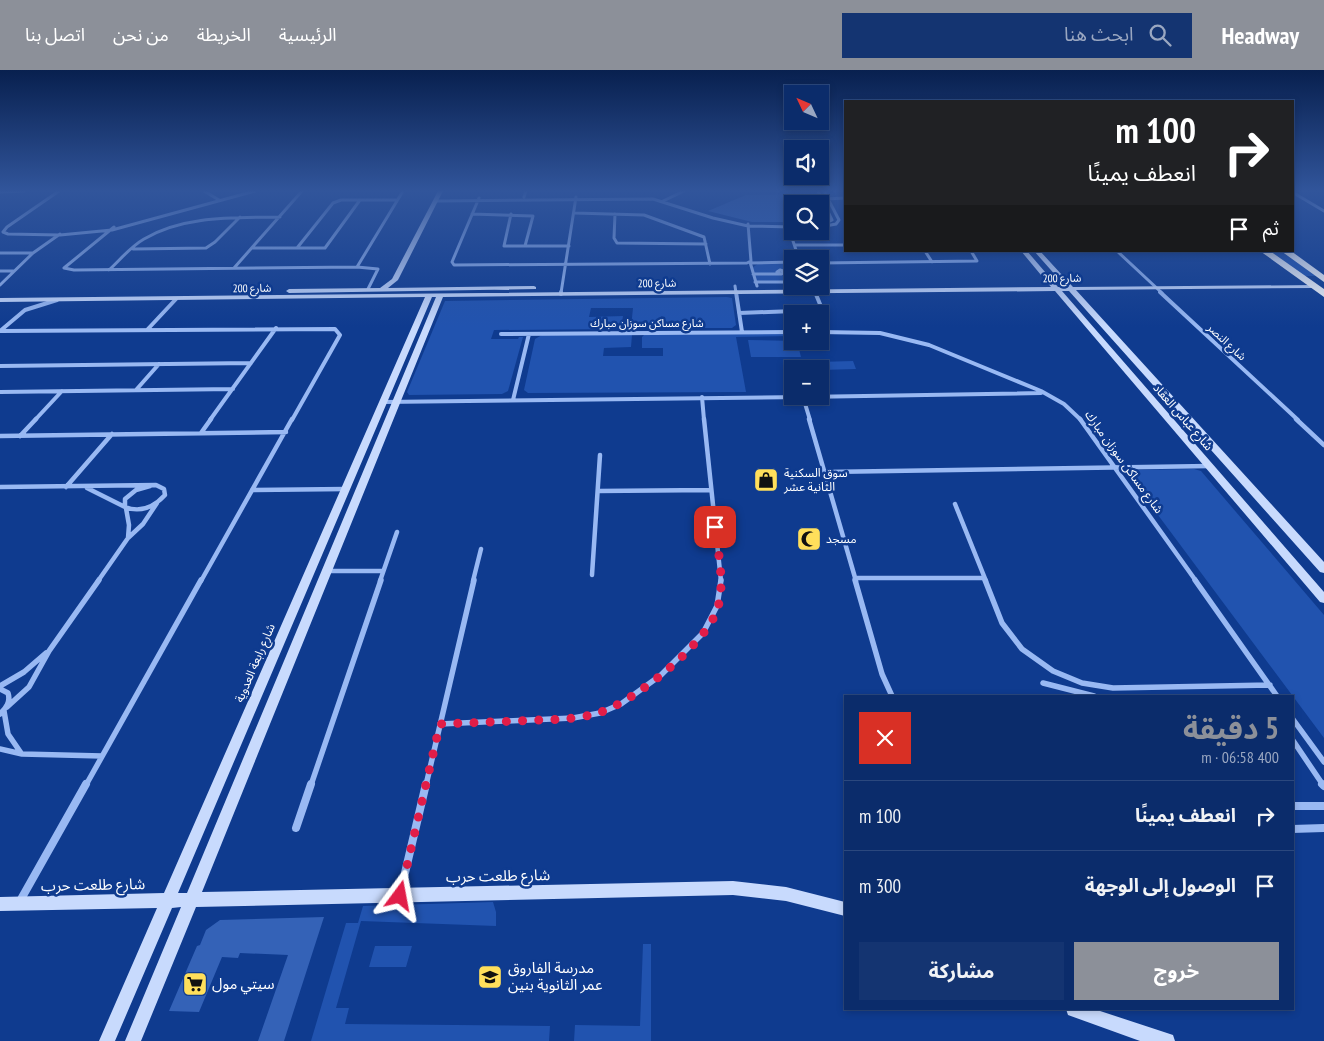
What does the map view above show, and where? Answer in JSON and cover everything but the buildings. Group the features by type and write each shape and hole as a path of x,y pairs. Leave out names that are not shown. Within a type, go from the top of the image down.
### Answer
{"highway":[{"path":"1265,252 1324,294"},
{"path":"1286,252 1324,279"}],"street":[{"path":"0,285 33,253 57,236"},
{"path":"103,236 64,268 74,270 357,267 378,269 368,289"},
{"path":"109,270 132,249 150,236"},
{"path":"132,249 206,248 222,236"},
{"path":"234,268 263,236"},
{"path":"297,248 306,236"},
{"path":"253,248 325,248 334,236"},
{"path":"357,267 375,236"},
{"path":"380,289 396,280 419,236"},
{"path":"405,289 399,284 398,280 420,236"},
{"path":"463,236 452,262 454,265 784,262"},
{"path":"505,236 503,244 509,246 569,246"},
{"path":"525,246 528,236"},
{"path":"561,291 571,236"},
{"path":"614,236 618,243 706,244"},
{"path":"702,236 705,239 710,264"},
{"path":"749,236 750,262 756,284"},
{"path":"794,240 796,250"},
{"path":"795,245 844,244"},
{"path":"926,252 932,262"},
{"path":"829,263 977,261 972,252"},
{"name":"شارع عباس العقاد","path":"1025,252 1324,599"},
{"name":"شارع عباس العقاد","path":"1039,252 1324,570"},
{"name":"شارع النصر","path":"1118,252 1324,446"},
{"path":"0,253 33,253"},
{"path":"774,262 784,276"},
{"path":"0,271 13,271"},
{"path":"1314,272 1324,275"},
{"path":"753,274 781,273"},
{"name":"شارع 200","path":"829,291 1150,282 1310,283"},
{"name":"شارع 200","path":"736,289 756,284 784,283"},
{"name":"شارع 200","path":"1067,285 1156,287 1310,283"},
{"name":"شارع 200","path":"829,285 1053,286"},
{"name":"شارع 200","path":"0,294 368,289 784,290"},
{"path":"736,289 742,332"},
{"path":"304,297 309,290"},
{"name":"شارع 200","path":"0,300 304,297 432,302 561,291"},
{"path":"98,299 105,294"},
{"path":"739,313 820,310 822,309 817,295"},
{"path":"147,330 176,299"},
{"path":"21,300 25,305 25,310"},
{"path":"0,331 25,310 58,300"},
{"path":"133,1041 396,402 432,302"},
{"name":"شارع رابعة العدوية","path":"107,1041 383,402 432,302"},
{"path":"1074,309 1088,308"},
{"path":"202,433 276,328"},
{"path":"0,331 330,328 340,335 18,904"},
{"name":"شارع مساكن سوزان مبارك","path":"501,334 784,332"},
{"name":"شارع مساكن سوزان مبارك","path":"829,332 870,332 910,339 1044,392 1064,404 1080,418 1276,695"},
{"path":"513,400 530,334"},
{"path":"0,366 251,363"},
{"path":"136,390 159,364"},
{"path":"0,392 233,388"},
{"path":"20,436 62,391"},
{"path":"829,396 1044,392"},
{"path":"440,724 567,719 601,712 625,700 671,666 705,632 718,607 720,582 702,397"},
{"path":"383,402 784,397"},
{"path":"805,405 882,674 892,695"},
{"path":"0,436 286,432"},
{"path":"66,487 112,434"},
{"path":"592,575 600,455"},
{"path":"826,472 1209,466"},
{"path":"128,538 129,525 124,503 130,494 150,486"},
{"path":"0,487 161,486 165,492 162,499 157,503 144,509 130,510 84,487"},
{"path":"252,490 346,489"},
{"path":"598,491 711,490"},
{"path":"3,711 29,687 48,651 128,538 143,524 157,503"},
{"path":"955,504 1002,623 1026,653 1042,664 1082,683 1114,688 1270,685"},
{"path":"296,828 396,532"},
{"path":"400,896 480,549"},
{"path":"326,571 383,571"},
{"path":"855,578 984,578"},
{"path":"22,754 8,734 3,711 10,697 8,693 0,688 24,672 48,651"},
{"path":"1043,683 1090,695"},
{"path":"1114,688 1116,695"},
{"path":"1294,721 1324,762"},
{"path":"1294,742 1324,786"},
{"path":"0,749 22,754 102,756"},
{"path":"1294,806 1324,806"},
{"path":"1294,829 1324,828"},
{"name":"شارع طلعت حرب","path":"0,904 732,888 786,894 844,909"},
{"path":"1077,1010 1121,1027 1167,1041"}],"shaded area":[{"path":"1271,252 1282,252 1316,276 1305,276"},
{"path":"759,263 784,263 784,283 756,283 752,268"},
{"path":"732,298 736,325 732,328 636,328 631,327 633,308 591,308 589,317 623,316 621,329 494,330 491,339 518,339 523,337 508,391 502,394 409,395 407,392 445,301"},
{"path":"784,333 784,336 736,337 746,392 528,393 524,390 535,339 542,335 632,335 631,347 604,348 603,356 663,356 663,348 642,348 642,337 644,335"},
{"path":"748,340 784,341 784,350 799,350 801,357 751,357"},
{"path":"853,361 856,369 829,370 829,362"},
{"path":"1194,469 1201,471 1324,615 1324,738 1294,698 1294,695 1292,695 1126,472 1129,470"},
{"path":"493,902 496,912 496,926 361,921 336,1008 349,1008 345,1024 550,1026 549,1041 311,1041 346,923 358,923 363,906"},
{"path":"643,944 651,944 651,1041 574,1041 575,1025 640,1026"},
{"path":"375,946 412,946 406,967 369,967"}],"place":[{"name":"سوق السكنية الثانية عشر","path":"766,480"},
{"name":"مسجد","path":"809,539"},
{"name":"مدرسة الفاروق عمر الثانوية بنين","path":"490,977"},
{"name":"سيتي مول","path":"195,984"}],"route":[{"path":"400,896 440,724 567,719 584,716 601,712 625,700 648,684 692,646 712,622 720,596 715,527"}]}
